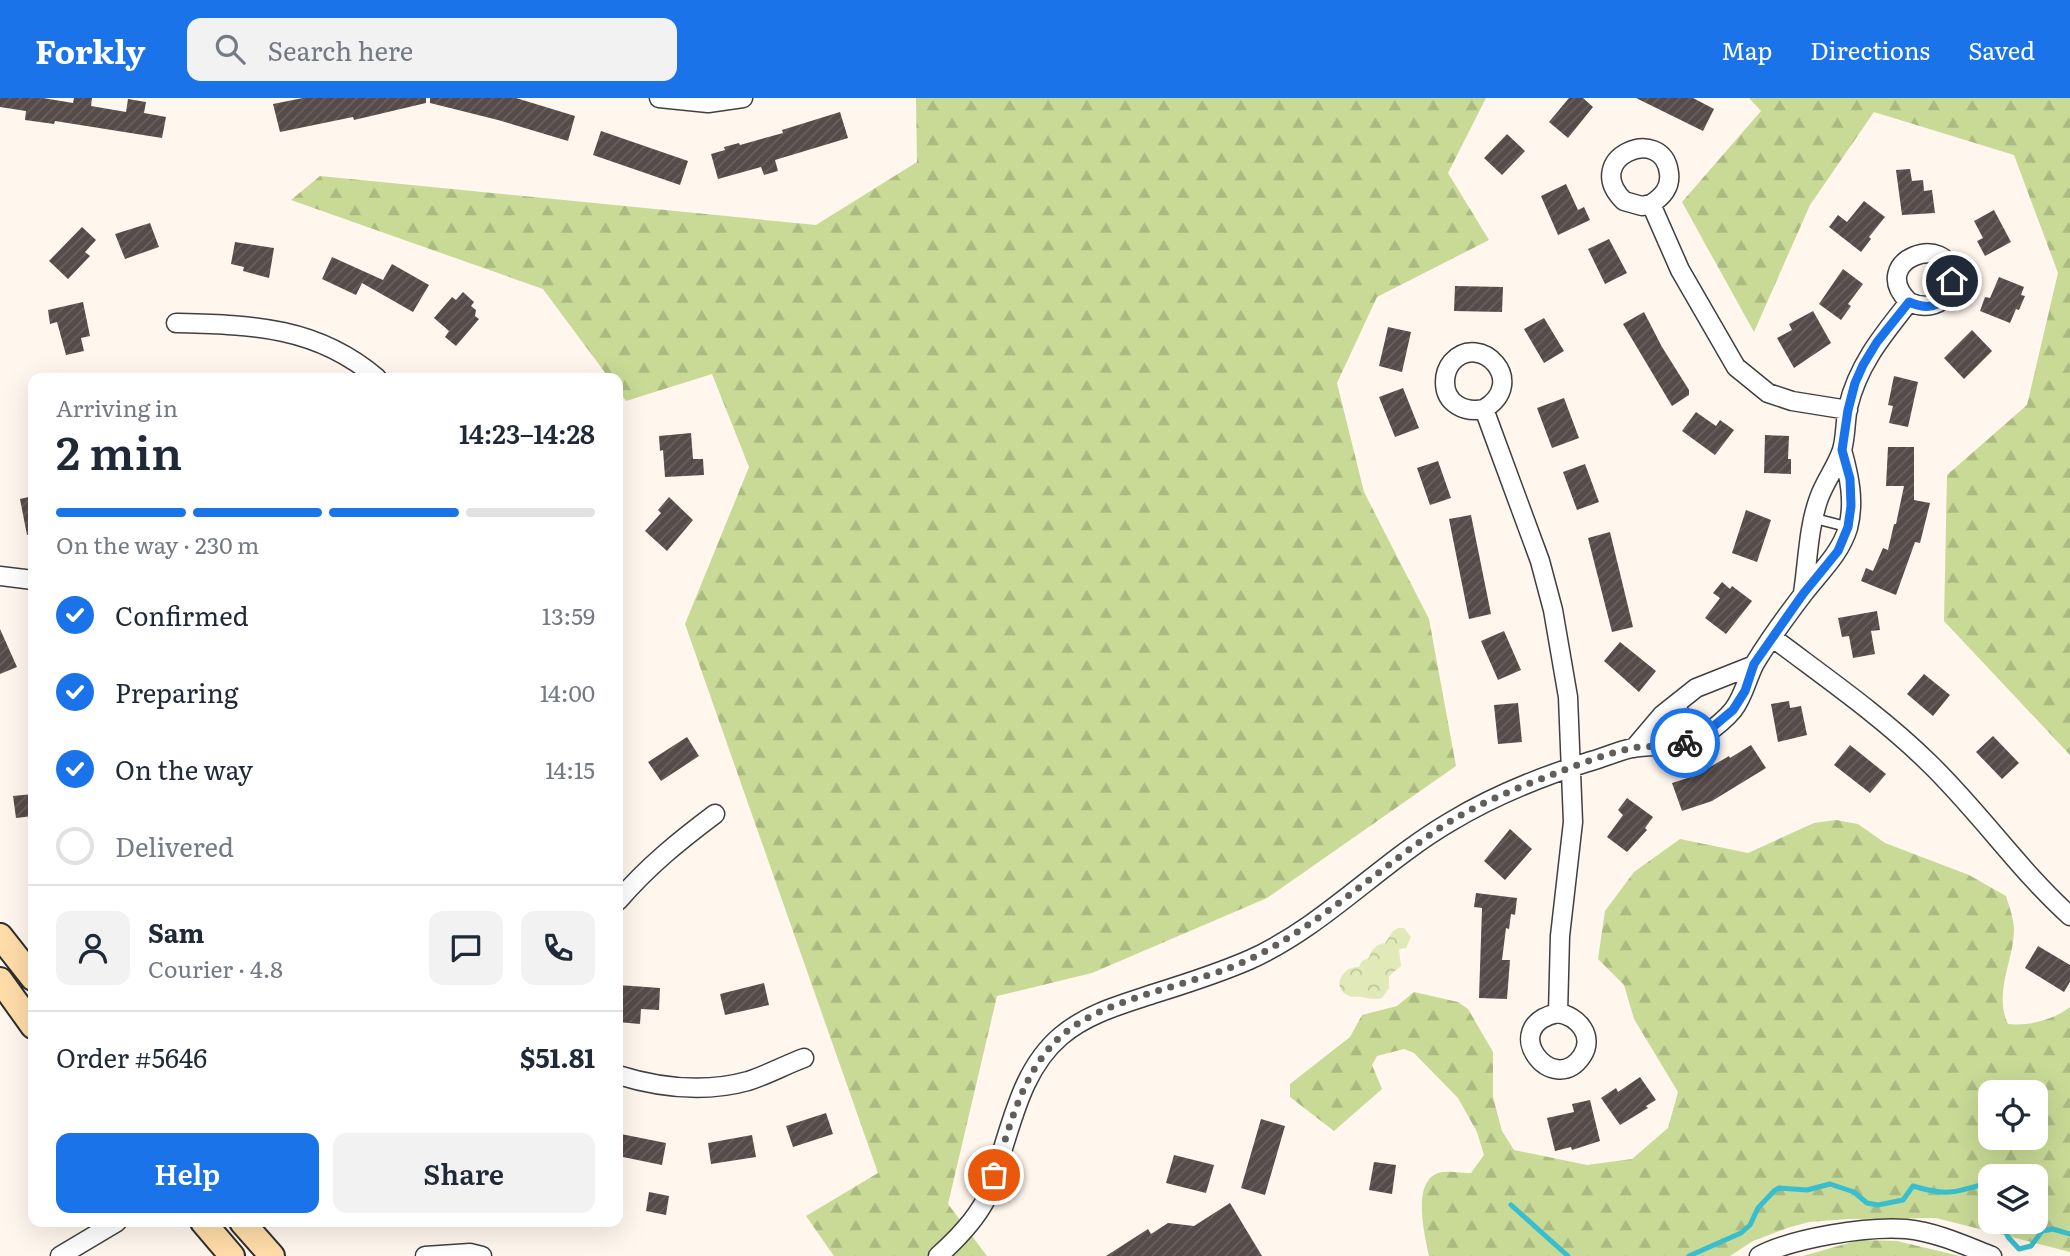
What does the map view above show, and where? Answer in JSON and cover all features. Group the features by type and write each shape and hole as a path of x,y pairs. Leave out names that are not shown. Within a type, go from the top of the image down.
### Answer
{"main road":[{"path":"0,936 28,972"},
{"path":"0,981 28,1019"},
{"path":"207,1227 232,1256"},
{"path":"246,1227 272,1256"}],"street":[{"path":"659,98 708,101 743,98"},
{"path":"1651,204 1680,270 1736,367 1768,393 1792,401 1848,410"},
{"path":"1803,594 1813,518 1820,496 1842,450 1855,383 1877,342 1909,302"},
{"path":"176,323 247,325 276,329 309,338 337,351 370,373"},
{"path":"1484,409 1540,561 1553,610 1568,697 1573,832 1560,936 1558,1013"},
{"path":"938,1256 956,1240 987,1199 1028,1078 1043,1055 1061,1036 1084,1020 1113,1007 1252,959 1289,939 1448,823 1493,798 1571,768 1634,748 1683,744 1702,736 1733,710 1745,691 1754,664 1803,594 1838,551 1848,527 1851,506 1850,479 1842,450"},
{"path":"0,576 28,579"},
{"path":"1773,638 1880,720 1928,762 2043,892 2070,916"},
{"path":"1634,748 1677,702 1703,684 1754,664"},
{"path":"623,895 671,846 715,814"},
{"path":"623,1077 674,1087 710,1087 752,1080 804,1058"},
{"path":"60,1256 109,1227"},
{"path":"1759,1256 1816,1237 1868,1230 1906,1229 1940,1236 1992,1256"},
{"path":"425,1256 470,1253 482,1256"}],"lane":[{"path":"1813,518 1848,527"},
{"path":"1677,702 1702,736"}],"green space":[{"path":"916,98 1486,98 1448,173 1489,240 1377,297 1337,383 1364,492 1429,619 1456,766 1267,898 1092,973 997,996 948,1204 987,1256 834,1256 806,1216 878,1173 685,624 749,467 712,374 626,401 623,397 623,373 605,373 543,289 291,200 320,176 816,225 917,162"},
{"path":"1749,98 2070,98 2070,755 1944,621 1947,475 2027,405 2058,273 2014,155 1874,112 1810,205 1754,332 1682,202 1761,111"},
{"path":"1836,820 1858,824 1885,843 1969,875 2006,896 2014,929 2003,988 2004,1012 2008,1024 2041,1021 2070,1007 2070,1252 1999,1234 2048,1234 2048,1164 1978,1164 1978,1229 1936,1218 1848,1219 1809,1222 1787,1228 1753,1241 1730,1256 1429,1256 1422,1211 1425,1187 1438,1173 1471,1173 1484,1155 1477,1132 1458,1098 1414,1053 1404,1049 1377,1056 1372,1065 1382,1089 1334,1131 1290,1097 1290,1084 1350,1037 1362,1015 1397,1006 1414,992 1458,1002 1468,1009 1493,1052 1493,1097 1502,1131 1514,1150 1587,1165 1632,1159 1668,1128 1678,1092 1634,1019 1624,985 1598,959 1605,911 1634,872 1680,839 1748,853 1814,823"},
{"path":"1398,928 1404,928 1411,937 1406,948 1399,949 1401,966 1389,976 1389,988 1382,998 1352,997 1344,993 1340,988 1343,974 1359,967 1362,961 1369,958 1374,948 1385,943"},
{"path":"1859,1240 1897,1241 1960,1256 1803,1256"}],"building":[{"path":"0,98 43,98 73,103 74,98 92,98 91,106 126,112 128,99 146,102 144,113 166,117 162,138 55,121 54,124 25,120 26,111 0,107"},
{"path":"303,98 426,98 426,103 354,120 353,117 280,132 273,104"},
{"path":"430,98 516,98 575,116 568,141 430,103"},
{"path":"1569,98 1583,98 1593,107 1568,138 1549,122"},
{"path":"1636,98 1693,98 1714,109 1703,131"},
{"path":"840,112 848,138 775,160 778,171 764,175 761,167 718,179 711,154 725,150 724,147 783,133 782,130"},
{"path":"601,131 688,161 680,185 593,155"},
{"path":"1507,134 1525,151 1502,175 1484,158"},
{"path":"1910,169 1912,181 1923,180 1924,191 1932,190 1935,213 1902,215 1896,170"},
{"path":"1566,184 1578,210 1584,207 1590,220 1558,235 1541,196"},
{"path":"1864,201 1885,217 1861,252 1829,227 1838,215 1847,222"},
{"path":"1994,210 2011,242 1985,256 1977,241 1983,238 1974,221"},
{"path":"150,223 159,247 125,259 115,234"},
{"path":"82,227 96,240 85,252 90,256 68,279 49,261"},
{"path":"1609,239 1627,273 1605,284 1588,249"},
{"path":"235,242 274,248 269,278 243,271 244,267 231,264"},
{"path":"332,257 383,280 392,264 429,285 413,312 362,283 356,295 322,279"},
{"path":"1843,269 1863,284 1848,304 1851,306 1841,320 1819,304"},
{"path":"1999,277 2024,287 2021,295 2025,296 2010,323 1980,311 1985,297 1990,298"},
{"path":"1455,286 1503,287 1502,312 1454,311"},
{"path":"463,292 474,302 471,306 476,310 475,316 479,319 456,346 445,337 449,331 434,318 452,297 456,300"},
{"path":"83,302 90,336 81,338 84,351 66,355 57,322 50,324 48,310"},
{"path":"1813,311 1831,343 1794,368 1777,338 1792,330 1789,324"},
{"path":"1644,312 1689,390 1689,395 1672,406 1623,324"},
{"path":"1544,318 1564,351 1544,363 1524,329"},
{"path":"1388,327 1411,332 1402,372 1379,366"},
{"path":"1972,330 1992,351 1964,379 1944,358"},
{"path":"1894,376 1918,382 1908,427 1889,423 1893,406 1888,405"},
{"path":"1403,388 1419,428 1395,437 1379,397"},
{"path":"1564,398 1579,438 1552,448 1537,408"},
{"path":"1696,412 1716,426 1720,420 1734,430 1715,455 1682,431"},
{"path":"691,433 693,459 703,459 704,475 665,477 659,436"},
{"path":"1765,435 1789,436 1788,459 1791,459 1791,474 1764,473"},
{"path":"1888,447 1914,447 1914,500 1930,503 1920,543 1915,542 1896,595 1861,581 1866,568 1873,571 1883,548 1888,550 1904,486 1886,486"},
{"path":"1438,461 1451,498 1430,505 1417,468"},
{"path":"1585,464 1599,502 1577,510 1563,472"},
{"path":"28,497 28,535 27,535 20,499"},
{"path":"669,497 693,520 667,551 645,531 661,513 658,510"},
{"path":"1746,510 1771,520 1757,562 1732,553"},
{"path":"1471,515 1491,614 1469,619 1449,519"},
{"path":"1610,532 1633,627 1612,632 1588,538"},
{"path":"1722,582 1752,601 1726,634 1705,618 1720,598 1713,593"},
{"path":"1877,611 1880,630 1871,631 1875,654 1853,658 1849,636 1842,637 1838,618"},
{"path":"0,629 17,667 0,674"},
{"path":"1504,631 1521,670 1498,680 1481,641"},
{"path":"1620,642 1656,671 1639,692 1604,661"},
{"path":"1924,674 1950,695 1933,716 1907,694"},
{"path":"1789,701 1790,708 1801,706 1807,735 1778,742 1771,704"},
{"path":"1518,703 1522,742 1498,744 1494,705"},
{"path":"1993,736 2019,763 2002,779 1976,752"},
{"path":"687,737 699,756 661,781 648,762"},
{"path":"1751,745 1766,768 1712,801 1682,811 1672,783 1694,776 1693,773 1729,756 1730,758"},
{"path":"1850,745 1886,774 1870,793 1834,765"},
{"path":"28,794 28,817 16,818 13,796"},
{"path":"1627,798 1653,817 1645,828 1647,830 1627,852 1607,837 1623,815 1618,810"},
{"path":"1510,829 1532,849 1505,880 1484,861"},
{"path":"1476,893 1517,898 1515,915 1511,914 1509,929 1506,928 1502,960 1510,960 1507,999 1479,998 1482,908 1474,907"},
{"path":"2038,946 2070,965 2070,982 2064,992 2025,968"},
{"path":"764,983 769,1005 725,1015 720,994"},
{"path":"623,985 660,988 659,1010 641,1009 640,1024 623,1022"},
{"path":"1640,1077 1656,1100 1620,1125 1601,1098 1616,1088 1618,1092"},
{"path":"1590,1100 1600,1141 1572,1150 1571,1147 1555,1151 1547,1118 1574,1112 1572,1104"},
{"path":"826,1113 833,1134 793,1147 786,1126"},
{"path":"1261,1119 1285,1126 1265,1195 1241,1188"},
{"path":"623,1134 666,1143 662,1165 623,1157"},
{"path":"752,1135 756,1157 711,1164 708,1143"},
{"path":"1174,1155 1214,1165 1206,1193 1166,1183"},
{"path":"1374,1162 1396,1165 1392,1194 1369,1190"},
{"path":"649,1192 669,1196 666,1215 646,1211"},
{"path":"1230,1203 1262,1256 1106,1256 1148,1229 1151,1234 1168,1223 1194,1226"}],"waterway":[{"path":"1689,1256 1741,1233 1750,1225 1758,1208 1779,1188 1807,1190 1830,1184 1854,1192 1867,1203 1878,1205 1903,1200 1913,1186 1952,1192 1978,1185"},
{"path":"1511,1205 1568,1256"},
{"path":"2048,1230 2070,1234"},
{"path":"2007,1234 2019,1249 2031,1246 2040,1234"}],"way so far":[{"path":"994,1175 1028,1078 1043,1055 1061,1036 1084,1020 1113,1007 1252,959 1289,939 1403,853 1448,823 1493,798 1571,768 1634,748 1685,743"}],"route":[{"path":"1685,743 1702,736 1733,710 1745,691 1754,664 1803,594 1838,551 1848,527 1851,506 1850,479 1842,450 1855,383 1877,342 1909,302 1920,307 1933,306 1949,293 1952,281"}]}
